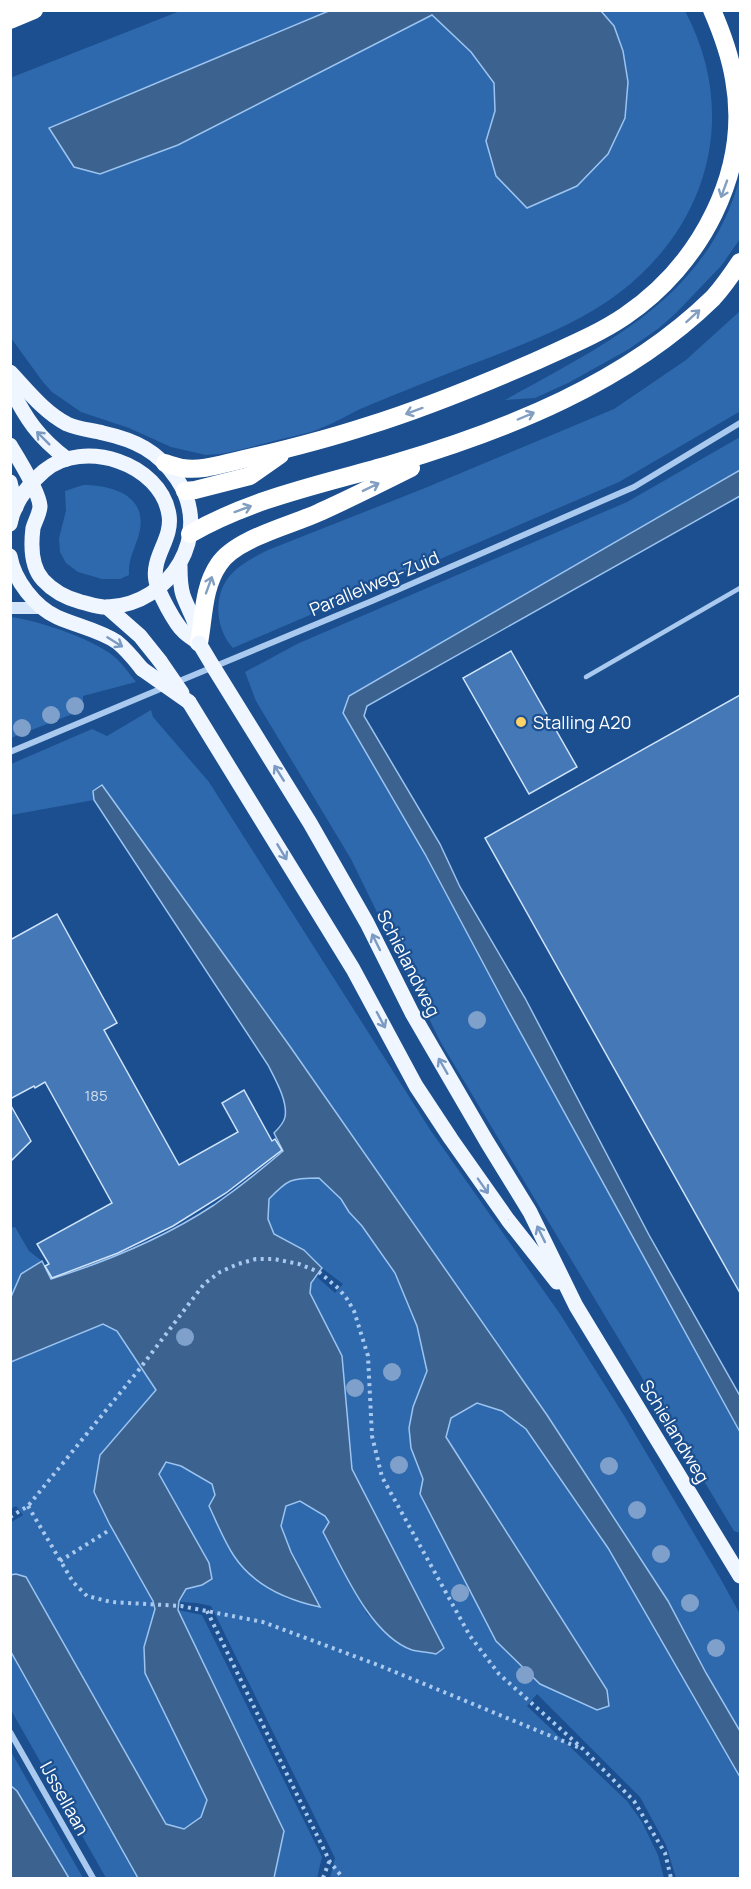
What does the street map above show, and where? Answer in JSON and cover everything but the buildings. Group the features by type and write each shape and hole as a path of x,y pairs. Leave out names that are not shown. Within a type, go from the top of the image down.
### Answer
{"highway":[{"path":"10,20 34,10"},
{"path":"165,463 184,468 209,467 289,449 411,412 566,348 598,333 626,316 673,275 705,232 718,206 734,159 737,109 735,81 729,55 712,10"},
{"path":"190,534 240,510 472,438 530,415 588,388 643,355 683,325 714,296 741,262"},
{"path":"199,643 205,596 211,579 220,561 234,550 257,537 318,513 472,438"},
{"path":"185,491 250,476 289,449"}],"main road":[{"path":"10,372 52,415 70,425 134,442 152,450 165,463 185,491 191,516 187,549 180,566 158,588 127,604 107,607 77,601 50,587 40,577 33,554 33,528 40,506 32,482 10,445"},
{"path":"10,387 23,414 39,434 67,459"},
{"path":"10,524 16,507 32,482 48,468 67,459 89,457 121,462 146,474 155,486 185,491"},
{"path":"10,482 16,507"},
{"name":"Schielandweg","path":"155,486 165,502 169,515 169,528 156,564 155,578 158,588 183,632 199,643 310,823 367,922 412,1013 530,1212 576,1306 741,1576"},
{"path":"10,556 17,576 17,589"},
{"name":"Schielandweg","path":"180,566 183,596 197,624 199,643"},
{"path":"17,589 50,587"},
{"path":"17,589 42,608"},
{"name":"Schielandweg","path":"107,607 140,636 189,702 353,969 416,1086 508,1220 576,1306"},
{"path":"10,608 42,608"},
{"name":"Schielandweg","path":"42,608 115,641 128,651 142,669 189,702"}],"street":[{"name":"Parallelweg-Zuid","path":"10,752 383,596 634,487 741,423"},
{"name":"IJssellaan","path":"10,1732 93,1878"}],"lane":[{"path":"586,677 741,588"}],"path":[{"path":"10,1517 28,1506 138,1371 204,1284 220,1272 256,1259 274,1259 299,1264 319,1272 339,1289 354,1311 368,1356 372,1436 382,1477 470,1636 500,1674 583,1749 634,1801 665,1853 671,1878"},
{"path":"28,1506 73,1582 87,1596 111,1602 180,1605 263,1622 389,1669 583,1749"},
{"path":"60,1561 108,1531"},
{"path":"207,1611 330,1862 343,1878"},
{"path":"323,1878 330,1862"}],"shaded area":[{"path":"331,10 601,11 614,26 623,51 628,82 625,118 608,154 577,186 527,208 496,176 486,141 495,111 494,83 471,52 432,15 178,145 100,174 74,167 49,128"},
{"path":"180,11 331,11 49,128 74,167 178,145 432,15 471,52 494,83 495,111 487,141 496,176 527,208 577,186 628,82 623,51 614,26 601,11 685,11 701,49 710,88 712,126 706,164 694,200 675,234 650,265 619,293 577,320 530,342 367,406 313,431 220,454 206,455 171,447 129,428 81,412 52,392 11,338 10,78"},
{"path":"740,177 740,239 721,266 676,313 629,349 570,382 535,398 505,400 615,337 648,313 678,286 704,255 725,219"},
{"path":"740,311 739,412 619,482 233,648 227,641 220,623 220,595 228,578 246,562 268,550 425,488 614,409 686,360"},
{"path":"740,437 740,470 349,696 425,854 740,1432 740,1533 734,1531 440,1041 351,859 256,701 245,672 297,644 627,502"},
{"path":"740,470 740,496 367,706 364,716 440,844 460,887 525,998 649,1235 740,1396 740,1432 425,854 343,713 349,696"},
{"path":"83,485 117,490 134,502 139,510 141,521 139,534 131,559 129,575 120,579 102,579 78,572 66,563 60,552 59,538 66,511 65,491"},
{"path":"11,617 52,627 97,646 118,660 136,682 83,696 83,710 11,738"},
{"path":"151,710 153,717 209,782 431,1131 560,1314 625,1417 719,1576 740,1614 740,1731 668,1601 547,1415 289,1045 102,785 93,791 94,800 11,815 11,764 92,729 107,736"},
{"path":"102,785 289,1045 547,1415 668,1601 740,1731 740,1777 608,1548 526,1429 502,1411 477,1403 451,1418 446,1437 607,1690 609,1706 597,1710 540,1684 496,1641 420,1494 423,1479 411,1448 409,1428 413,1407 427,1371 417,1326 395,1273 341,1199 319,1178 296,1179 281,1187 269,1199 268,1219 274,1234 304,1250 322,1268 311,1283 310,1293 342,1356 352,1469 444,1648 436,1654 412,1650 397,1642 383,1630 359,1599 323,1532 329,1522 325,1516 300,1501 286,1506 281,1526 291,1552 320,1607 284,1596 261,1583 242,1567 224,1538 209,1506 215,1495 212,1484 181,1466 166,1462 159,1474 209,1563 212,1579 202,1585 186,1589 179,1601 178,1610 284,1831 274,1878 138,1878 11,1652 10,1575 26,1577 166,1824 184,1829 201,1817 207,1800 145,1673 144,1647 155,1609 153,1601 94,1492 100,1455 156,1390 117,1331 103,1324 11,1362 11,1297 21,1274 42,1261 51,1279 135,1248 214,1205 283,1151 274,1133 281,1126 285,1117 285,1104 268,1065 94,800 93,791"},
{"path":"300,1178 319,1178 341,1199 395,1273 417,1326 427,1371 413,1407 411,1448 423,1479 420,1494 609,1705 607,1690 446,1437 451,1418 477,1402 502,1411 526,1429 608,1548 740,1777 740,1878 676,1878 666,1845 640,1797 537,1694 527,1706 627,1801 642,1822 658,1855 664,1878 330,1878 335,1858 211,1606 180,1602 187,1589 202,1585 211,1578 209,1563 159,1474 166,1461 181,1466 212,1484 235,1557 258,1582 288,1599 319,1607 291,1552 281,1526 286,1506 300,1501 325,1516 329,1522 323,1532 367,1614 387,1634 444,1648 352,1469 341,1356 310,1293 311,1283 317,1277 335,1293 343,1284 304,1250 274,1234 268,1219 269,1199 284,1183"},
{"path":"15,1227 29,1251 42,1261 21,1274 11,1297 11,1228"},
{"path":"103,1323 116,1330 157,1391 100,1455 109,1523 151,1596 155,1609 144,1647 145,1673 207,1800 201,1817 183,1829 166,1824 16,1574 11,1575 10,1523 23,1515 16,1506 11,1509 11,1362"},
{"path":"178,1610 202,1615 322,1857 317,1878 274,1878 284,1831"},
{"path":"10,1652 138,1878 106,1878 11,1710"},
{"path":"10,1750 83,1878 69,1878 17,1791 11,1785"},
{"path":"10,1785 17,1791 69,1878 11,1878"}],"place":[{"name":"Stalling A20","path":"521,722"}]}
